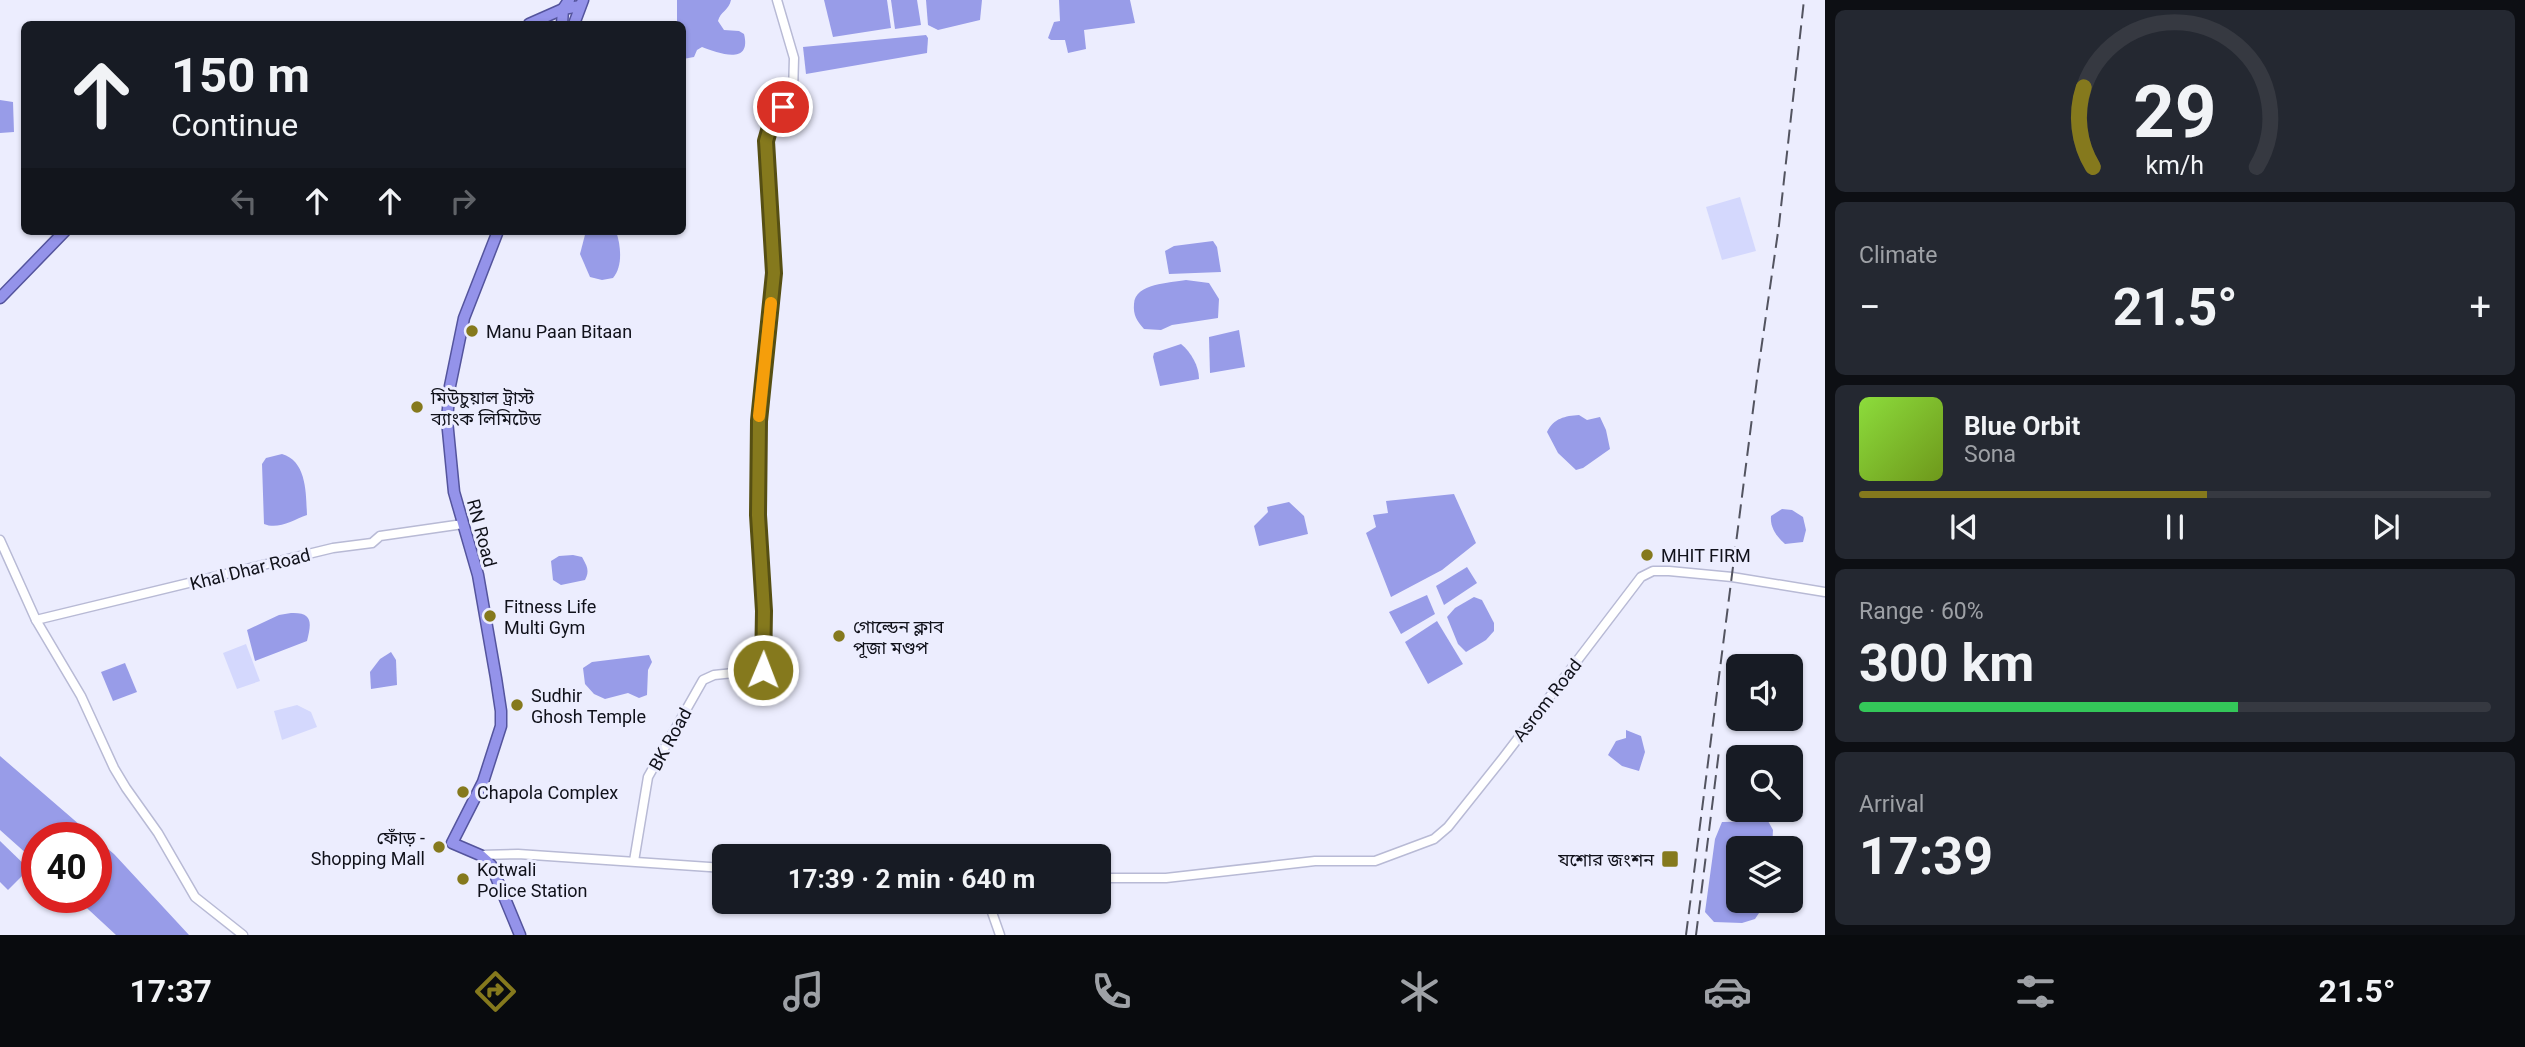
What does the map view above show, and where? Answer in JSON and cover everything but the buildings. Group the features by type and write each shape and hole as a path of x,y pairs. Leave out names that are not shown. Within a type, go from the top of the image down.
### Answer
{"highway":[{"path":"535,21 566,5 582,3"},
{"path":"571,21 582,3"},
{"path":"0,298 61,235"},
{"name":"RN Road","path":"496,235 464,318 447,415 454,492 478,575 501,711 498,737 483,782 452,844 481,855 491,864 520,935"}],"street":[{"name":"BK Road","path":"634,862 648,778 703,680 714,675 763,670 759,421 774,273 766,141 772,120 793,93 794,58 777,0"},
{"name":"Khal Dhar Road","path":"36,620 333,548 372,543 380,537 463,524"},
{"path":"0,540 36,620 80,695 114,768 158,833 195,897 243,935"},
{"name":"Asrom Road","path":"1111,878 1166,878 1315,861 1375,860 1434,839 1448,827 1641,577 1653,571 1727,576 1825,592"},
{"path":"481,855 518,854 712,867"},
{"path":"993,914 1000,935"}],"shaded area":[{"path":"1740,197 1756,251 1722,260 1706,207"},
{"path":"246,644 260,681 237,689 223,653"},
{"path":"297,705 311,712 317,727 282,740 274,711"}],"water":[{"path":"677,0 731,0 718,21 724,30 744,34 743,50 732,55 702,47 694,57 686,58 686,21 677,21"},
{"path":"824,0 887,0 891,28 833,37"},
{"path":"891,0 917,0 921,25 895,29"},
{"path":"926,0 982,0 980,20 938,30 928,25"},
{"path":"1059,0 1130,0 1135,23 1084,30 1086,49 1068,53 1065,40 1048,38 1054,22 1060,21"},
{"path":"926,35 927,53 806,74 803,47"},
{"path":"0,100 13,102 14,132 0,133"},
{"path":"585,235 617,235 620,256 613,278 602,280 590,277 580,254"},
{"path":"1213,241 1217,247 1221,272 1169,274 1165,251 1174,246"},
{"path":"1186,280 1209,283 1219,299 1218,318 1172,325 1161,330 1144,329 1134,311 1136,297 1140,292 1154,285"},
{"path":"1239,330 1245,367 1210,373 1209,337"},
{"path":"1181,344 1194,360 1199,379 1160,386 1154,353"},
{"path":"1579,415 1587,420 1600,417 1610,449 1576,470 1558,453 1547,432 1560,419"},
{"path":"282,454 290,458 301,471 307,515 286,524 269,526 264,524 262,464 266,458"},
{"path":"1454,494 1476,543 1442,570 1391,597 1366,533 1376,527 1373,515 1388,513 1386,501"},
{"path":"1289,502 1304,516 1308,534 1259,546 1254,526 1268,512 1267,507"},
{"path":"1782,509 1792,510 1803,517 1806,530 1803,542 1785,544 1776,535 1771,516"},
{"path":"559,556 582,557 587,568 587,577 585,580 561,585 553,580 551,561"},
{"path":"1467,567 1477,583 1444,605 1436,586"},
{"path":"1427,595 1435,614 1401,634 1389,612"},
{"path":"1474,597 1482,600 1494,623 1494,631 1486,640 1466,652 1458,644 1447,617 1455,608"},
{"path":"279,615 304,615 309,620 307,641 255,661 247,630"},
{"path":"1437,621 1463,664 1428,684 1405,642"},
{"path":"391,652 396,660 397,685 371,689 370,672 380,659"},
{"path":"649,655 652,662 648,670 647,695 639,698 628,693 605,699 594,694 585,684 583,668 592,662"},
{"path":"125,663 137,692 113,701 101,672"},
{"path":"1626,730 1641,736 1645,752 1639,771 1622,766 1608,755 1616,741 1626,738"},
{"path":"0,756 76,822 21,822 21,849 0,830"},
{"path":"1722,822 1769,822 1773,830 1773,836 1726,836 1726,913 1759,913 1755,919 1742,923 1714,922 1705,912 1715,839"},
{"path":"0,841 21,861 21,877 8,890 0,882"},
{"path":"112,852 189,935 116,935 92,913 112,913"}],"railway":[{"path":"1686,935 1779,225 1804,0"},
{"path":"1696,935 1719,751"}],"slow traffic":[{"path":"759,416 771,303"}],"place":[{"name":"Manu Paan Bitaan","path":"472,331"},
{"name":"মিউচুয়াল ট্রাস্ট ব্যাংক লিমিটেড","path":"417,407"},
{"name":"MHIT FIRM","path":"1647,555"},
{"name":"Fitness Life Multi Gym","path":"490,616"},
{"name":"গোল্ডেন ক্লাব পূজা মণ্ডপ","path":"839,636"},
{"name":"Sudhir Ghosh Temple","path":"517,705"},
{"name":"Chapola Complex","path":"463,792"},
{"name":"ফোঁড় - Shopping Mall","path":"439,847"},
{"name":"যশোর জংশন","path":"1670,859"},
{"name":"Kotwali Police Station","path":"463,879"}],"route":[{"path":"763,670 764,611 758,515 759,421 774,273 766,141 772,120 783,107"}]}
